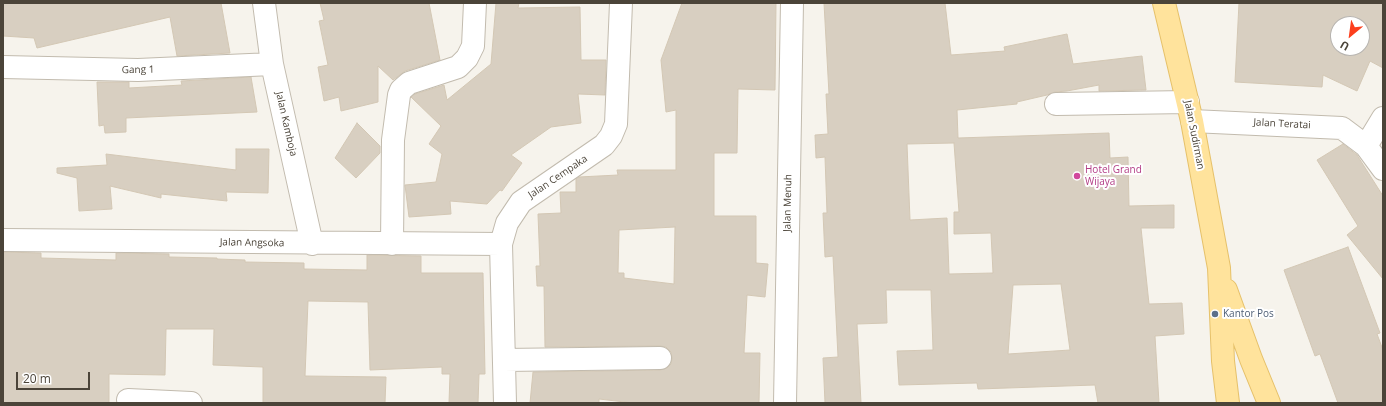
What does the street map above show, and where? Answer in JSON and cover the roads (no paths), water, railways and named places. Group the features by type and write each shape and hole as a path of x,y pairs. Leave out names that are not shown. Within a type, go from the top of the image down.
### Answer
{"main road":[{"name":"Jalan Sudirman","path":"1164,3 1190,111 1219,268 1223,361 1228,403"},
{"name":"Jalan Sudirman","path":"1219,268 1251,359 1269,403"}],"street":[{"name":"Jalan Kamboja","path":"264,3 272,64 312,244"},
{"path":"392,244 393,140 399,95 401,90 409,83 458,67 467,58 473,46 475,3"},
{"name":"Jalan Cempaka","path":"505,403 501,244 507,223 521,202 604,145 611,136 616,124 621,3"},
{"name":"Jalan Menuh","path":"785,403 792,3"},
{"name":"Gang 1","path":"3,67 138,70 272,64"},
{"name":"Jalan Teratai","path":"1056,104 1190,111 1342,128 1366,146 1383,169"},
{"path":"1366,146 1383,118"},
{"name":"Jalan Angsoka","path":"3,240 312,244 501,244"},
{"path":"504,360 660,358"},
{"path":"128,400 192,403"}],"place":[{"name":"Hotel Grand Wijaya","path":"1077,176"},
{"name":"Kantor Pos","path":"1215,314"}]}
